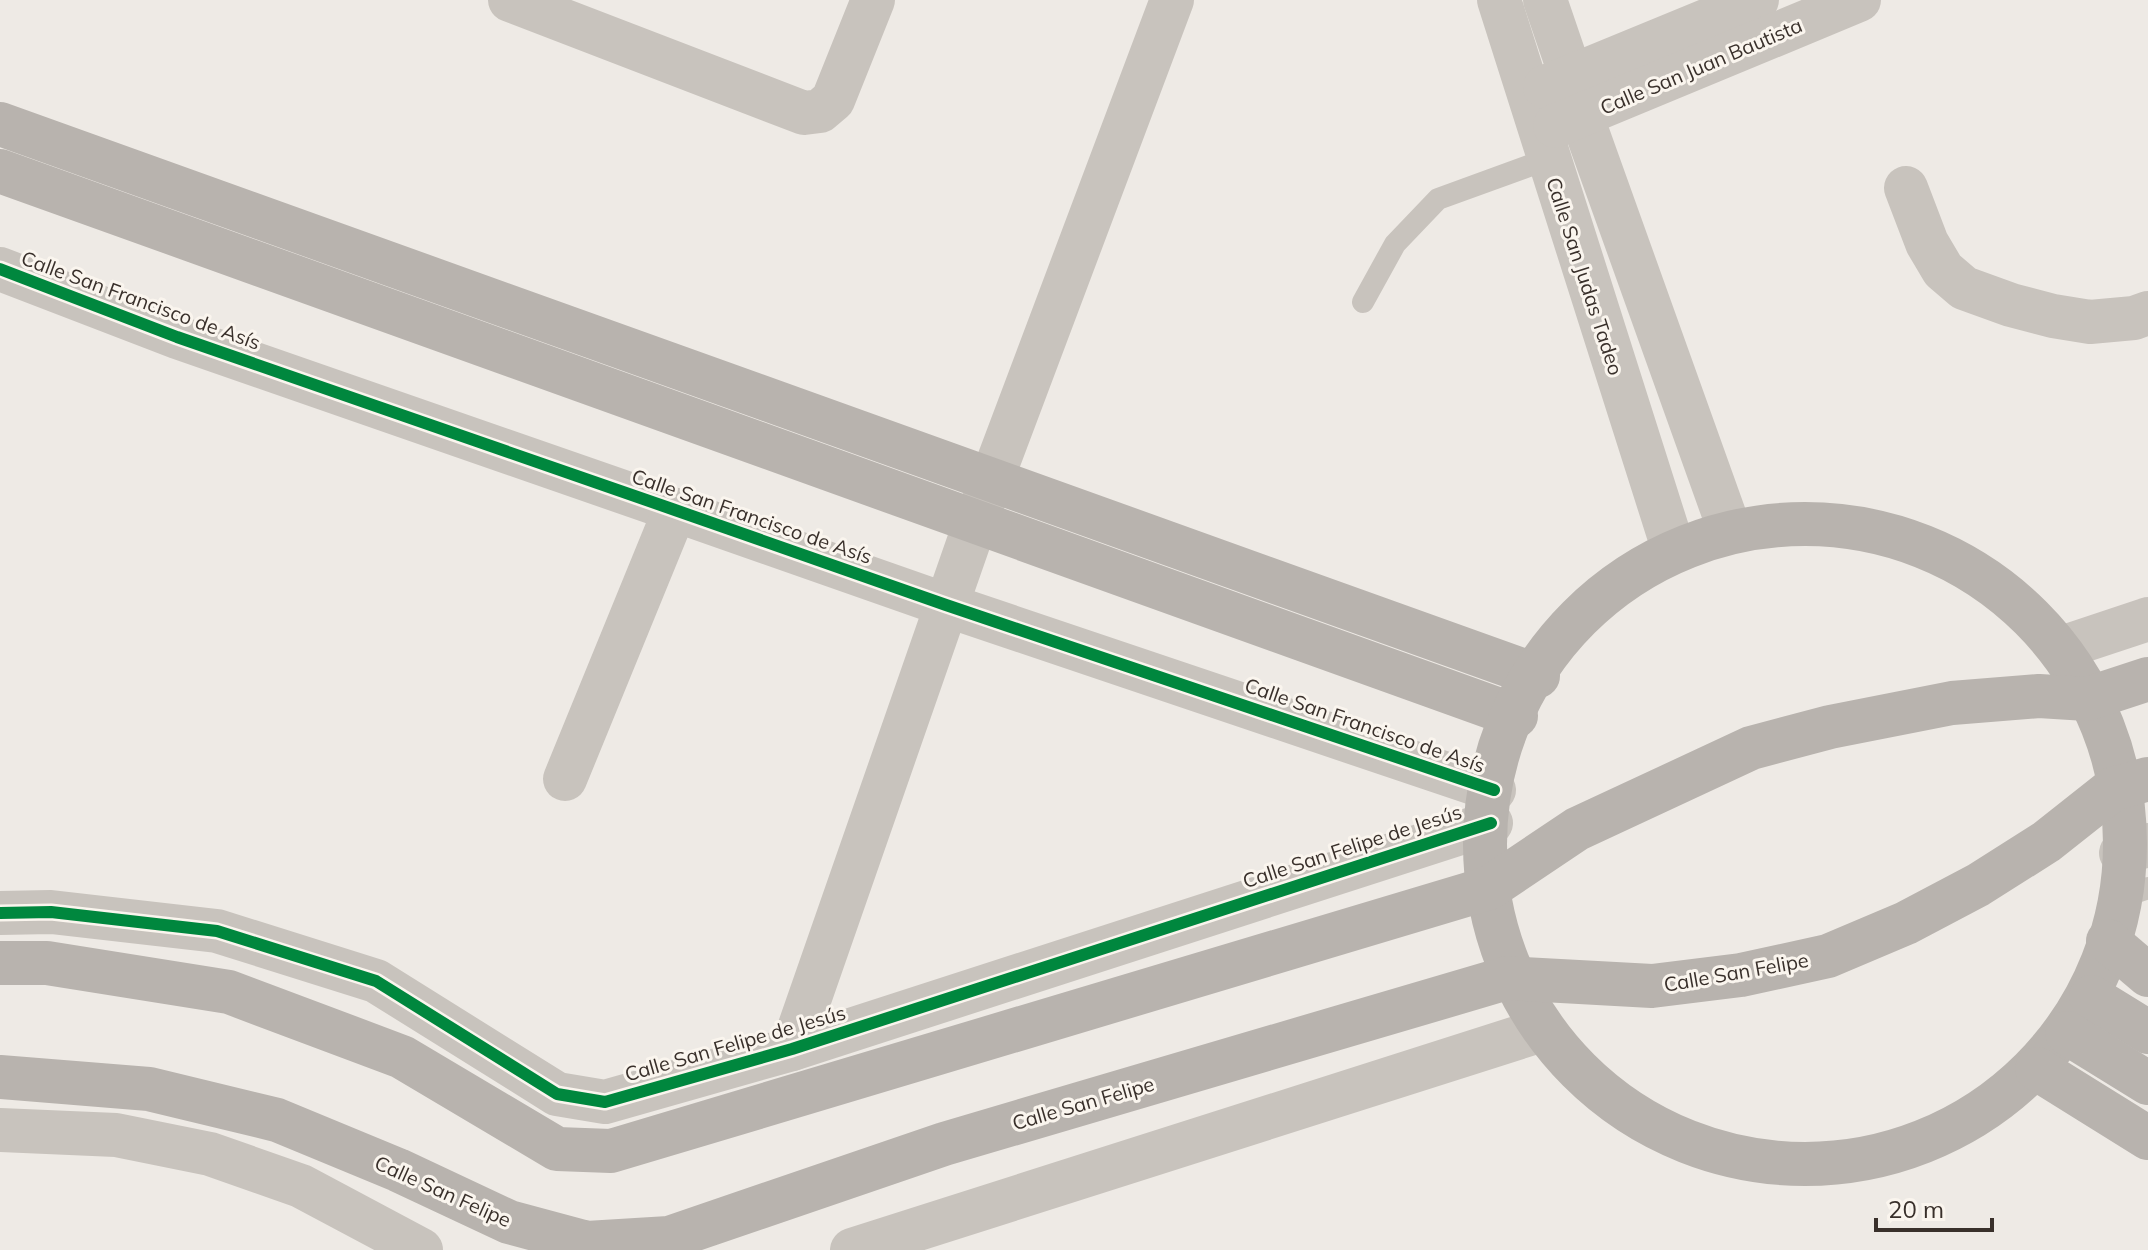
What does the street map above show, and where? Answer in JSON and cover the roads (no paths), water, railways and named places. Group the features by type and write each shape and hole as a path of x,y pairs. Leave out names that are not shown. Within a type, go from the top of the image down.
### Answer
{"main road":[{"path":"0,124 1538,676"},
{"path":"0,171 1516,716"},
{"path":"1834,521 1926,539 2009,594 2061,648 2130,784 2135,849 2134,893 2108,941 2091,997 2067,1033 2037,1069 1956,1126 1846,1166 1759,1162 1672,1145 1599,1089 1542,1030 1507,978 1489,888 1492,806 1503,747 1516,716 1562,639 1600,594 1674,551 1730,531 1834,521"},
{"path":"0,963 47,963 229,992 402,1057 557,1149 611,1151 1489,888 1577,829 1751,748 1830,727 1952,703 2039,696 2087,699 2148,679"},
{"name":"Calle San Felipe","path":"0,1077 149,1089 277,1120 398,1170 509,1222 587,1243 669,1238 944,1144 1507,978 1652,986 1741,975 1828,956 1906,923 1978,885 2130,784"},
{"path":"2108,941 2148,975"},
{"path":"2091,997 2148,1032"},
{"path":"2067,1033 2148,1083"},
{"path":"2037,1069 2148,1138"}],"street":[{"path":"510,0 570,10 804,113 820,111 833,100 873,0"},
{"path":"792,1049 991,479 1172,0"},
{"name":"Calle San Judas Tadeo","path":"1499,0 1674,551"},
{"path":"1545,0 1730,531"},
{"name":"Calle San Juan Bautista","path":"1540,128 1576,96 1757,0"},
{"name":"Calle San Juan Bautista","path":"1576,96 1859,0"},
{"path":"1906,188 1927,243 1943,270 1964,288 2011,305 2090,322 2134,318 2148,313"},
{"name":"Calle San Francisco de Asís","path":"0,269 177,337 946,605 1492,806"},
{"path":"565,779 675,510"},
{"path":"2061,648 2148,619"},
{"name":"Calle San Felipe de Jesús","path":"0,913 51,912 217,931 376,981 557,1094 605,1102 792,1049 1492,806"},
{"path":"873,1247 1542,1030"},
{"path":"0,1130 116,1135 210,1154 301,1186 421,1250"}],"lane":[{"path":"1363,302 1395,244 1438,199 1540,128"}]}
